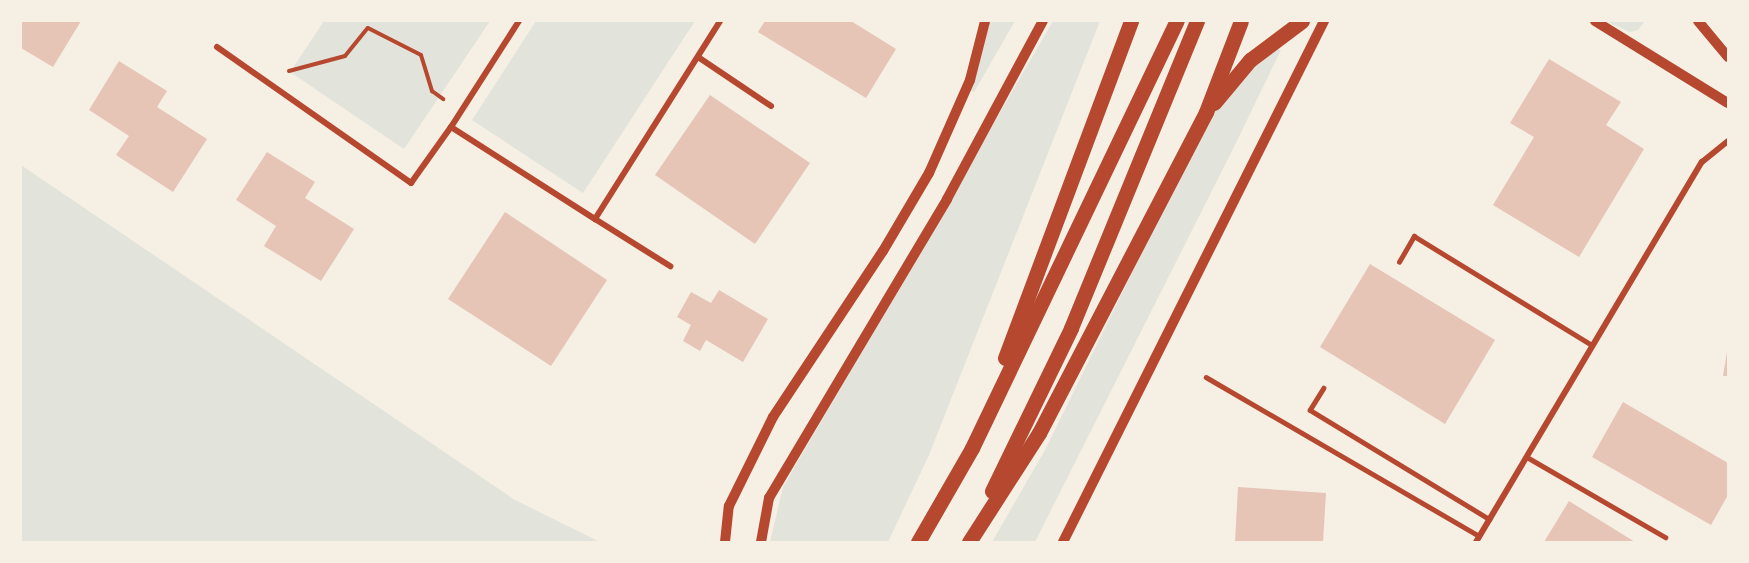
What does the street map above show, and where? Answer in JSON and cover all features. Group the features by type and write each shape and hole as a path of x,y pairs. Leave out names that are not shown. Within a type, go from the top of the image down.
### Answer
{"main road":[{"path":"972,448 1131,21"},
{"path":"918,542 972,448 1177,21"},
{"path":"968,542 1071,328 1197,21"},
{"path":"968,542 1038,433 1206,112 1241,21"},
{"path":"1206,112 1250,60 1302,21"}],"street":[{"path":"217,47 411,183 451,127 519,21"},
{"path":"595,219 720,21"},
{"path":"725,542 729,506 773,417 883,251 929,173 970,80 985,21"},
{"path":"761,542 769,498 947,198 1043,21"},
{"path":"1063,542 1324,21"},
{"path":"1595,21 1728,103"},
{"path":"1698,21 1728,57"},
{"path":"698,57 771,106"},
{"path":"451,127 670,266"},
{"path":"1478,539 1702,162 1728,141"}],"lane":[{"path":"1399,262 1414,236 1592,345"},
{"path":"1206,377 1478,539"},
{"path":"1324,388 1310,410 1490,519"},
{"path":"1527,457 1665,537"}],"path":[{"path":"267,83 284,72 345,56 368,28 421,55 432,91 462,110"}],"shaded area":[{"path":"324,21 490,21 404,149 290,72"},
{"path":"536,21 695,21 583,193 472,120"},
{"path":"987,21 1015,21 974,92 970,90"},
{"path":"1053,21 1100,21 929,455 888,542 770,542 783,487"},
{"path":"1605,21 1645,21 1638,30 1630,32"},
{"path":"1277,49 1281,50 1234,147 1035,542 992,542 1045,450 1214,106 1251,66"},
{"path":"21,165 515,500 600,542 21,542"}],"building":[{"path":"21,21 81,21 53,67 21,48"},
{"path":"765,21 851,21 896,49 866,98 758,32"},
{"path":"1549,59 1621,102 1606,125 1644,149 1579,257 1493,205 1534,137 1510,123"},
{"path":"119,61 167,91 157,107 207,139 173,192 116,155 129,136 89,110"},
{"path":"710,95 810,163 755,244 655,175"},
{"path":"267,152 315,182 305,198 354,229 321,281 264,246 276,226 236,200"},
{"path":"505,212 607,280 551,366 448,299"},
{"path":"1370,264 1495,340 1445,424 1320,347"},
{"path":"719,290 768,319 743,362 706,340 700,351 683,341 691,325 677,317 691,292 711,303"},
{"path":"1727,352 1728,376 1723,376"},
{"path":"1623,402 1728,463 1728,495 1711,525 1592,457"},
{"path":"1238,487 1326,493 1323,542 1235,542"},
{"path":"1569,501 1635,542 1544,542"}]}
